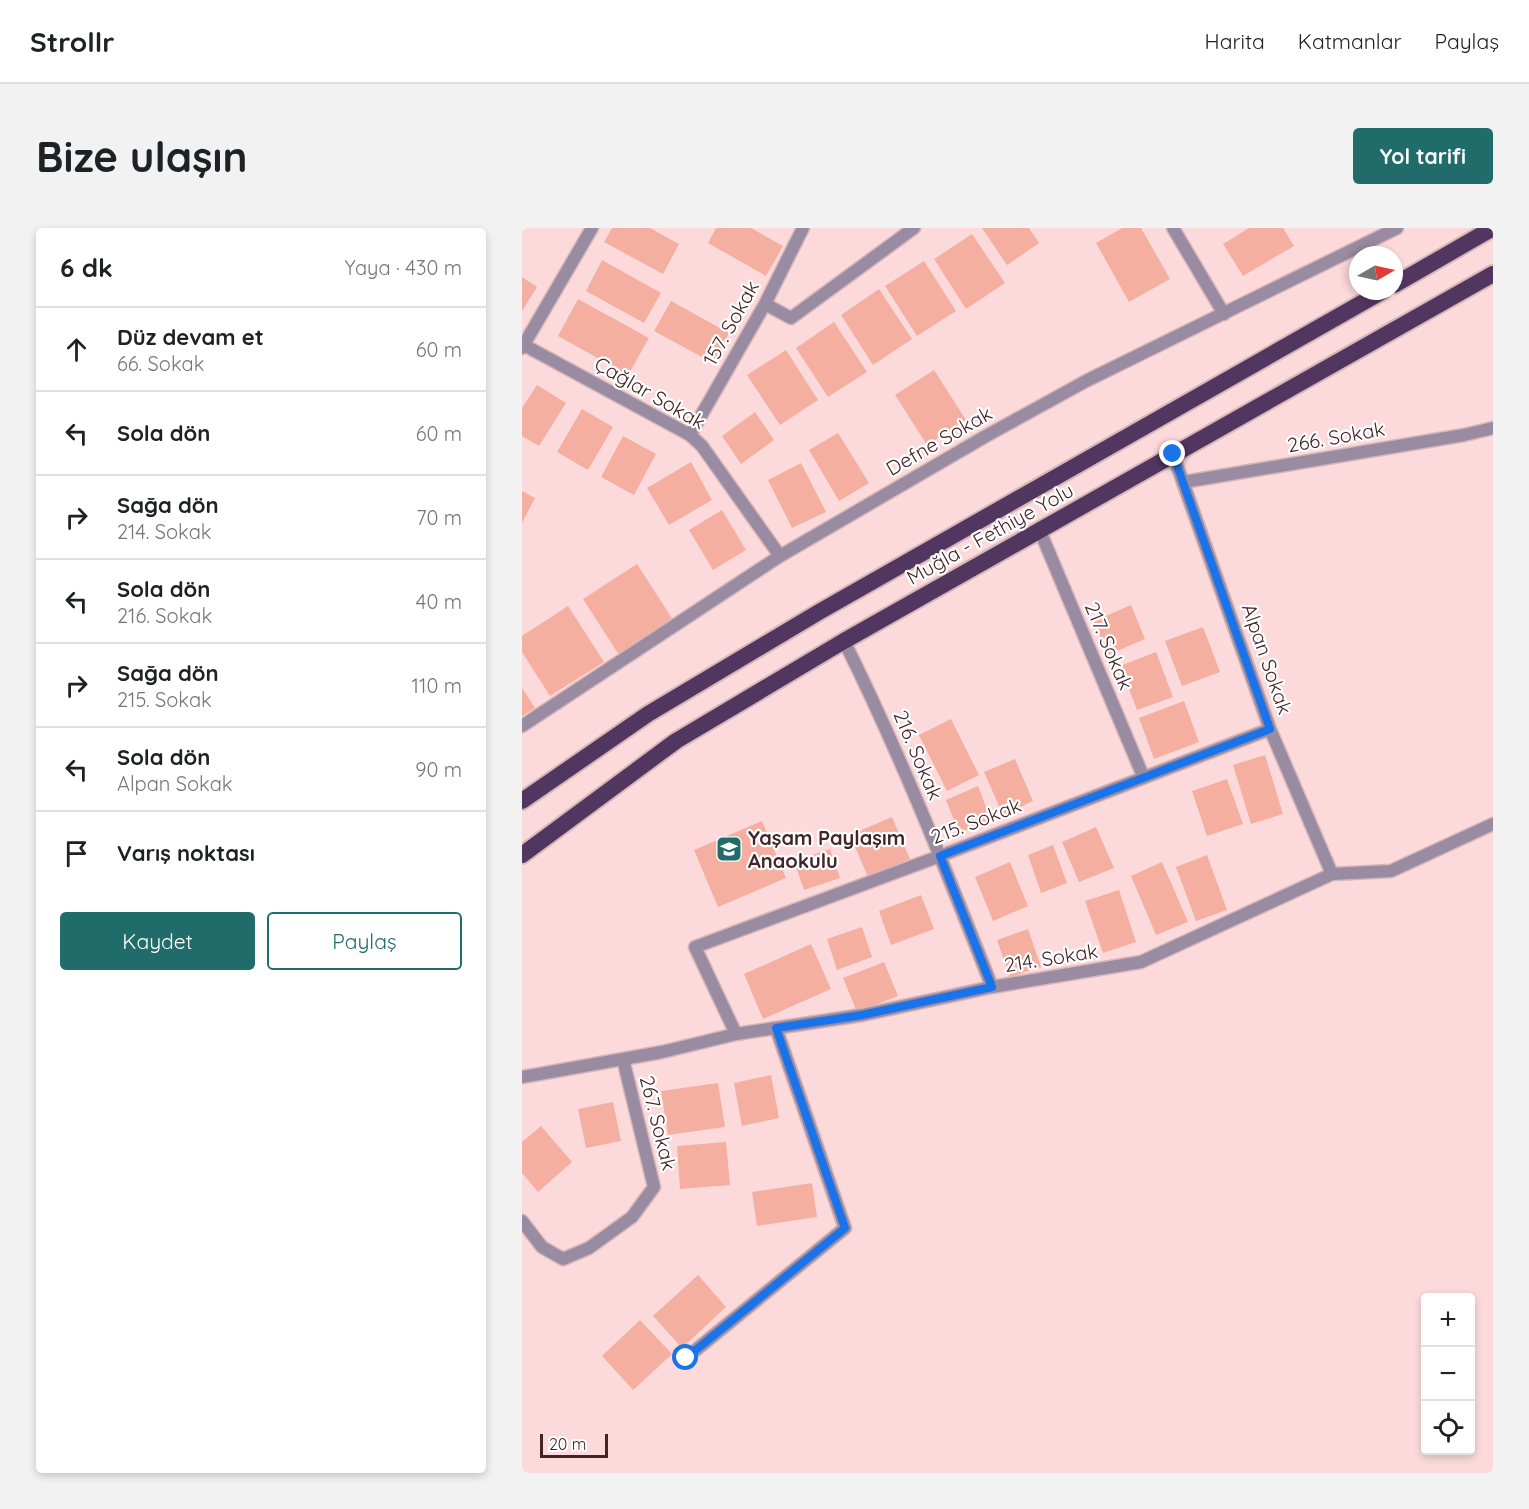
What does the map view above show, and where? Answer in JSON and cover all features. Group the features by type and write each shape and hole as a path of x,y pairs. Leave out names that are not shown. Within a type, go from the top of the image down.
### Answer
{"highway":[{"path":"1403,280 1493,228"},
{"name":"Muğla - Fethiye Yolu","path":"522,855 676,741 844,641 1493,274"},
{"name":"Muğla - Fethiye Yolu","path":"522,801 648,714 808,618 1367,300"}],"street":[{"path":"523,346 592,228"},
{"name":"157. Sokak","path":"690,435 765,304 803,228"},
{"path":"765,304 791,318 914,228"},
{"path":"1173,228 1224,314"},
{"name":"Defne Sokak","path":"522,726 780,556 1016,419 1086,381 1397,228"},
{"name":"Çağlar Sokak","path":"523,346 690,435 702,446 780,556"},
{"name":"266. Sokak","path":"1184,482 1464,435 1493,428"},
{"name":"Alpan Sokak","path":"1173,454 1270,729 1332,874"},
{"name":"217. Sokak","path":"1040,531 1143,776"},
{"name":"216. Sokak","path":"844,641 881,716 992,987"},
{"name":"215. Sokak","path":"736,1034 695,947 1270,729"},
{"name":"214. Sokak","path":"522,1077 662,1052 736,1034 862,1015 992,987 1141,962 1332,874 1391,871 1493,824"},
{"path":"686,1358 845,1228 776,1028"},
{"name":"267. Sokak","path":"522,1221 542,1247 563,1258 589,1248 633,1217 654,1187 623,1059"}],"building":[{"path":"612,228 650,228 679,244 663,274 604,242"},
{"path":"716,228 751,228 783,246 766,276 708,243"},
{"path":"982,228 1029,228 1039,243 1007,265"},
{"path":"1122,228 1141,228 1170,279 1129,302 1096,243"},
{"path":"1249,228 1283,228 1294,246 1243,276 1223,244"},
{"path":"972,234 1005,283 966,309 934,259"},
{"path":"602,260 661,293 644,323 586,291"},
{"path":"924,261 956,311 917,336 885,286"},
{"path":"522,277 537,287 522,311"},
{"path":"879,289 912,339 873,365 841,315"},
{"path":"578,299 649,338 628,375 558,336"},
{"path":"671,301 729,333 713,363 654,331"},
{"path":"834,322 867,372 828,397 796,348"},
{"path":"786,350 818,400 780,425 747,375"},
{"path":"934,370 966,420 927,445 895,395"},
{"path":"537,385 566,403 539,446 522,436 522,408"},
{"path":"582,409 613,427 588,470 557,452"},
{"path":"755,412 774,440 741,464 722,436"},
{"path":"838,433 869,483 839,501 809,450"},
{"path":"623,436 656,454 634,495 601,477"},
{"path":"691,462 712,500 669,525 647,488"},
{"path":"801,463 826,512 792,528 768,480"},
{"path":"522,491 535,498 522,523"},
{"path":"722,510 746,550 713,570 689,530"},
{"path":"637,564 673,620 619,655 583,599"},
{"path":"1131,605 1145,639 1108,655 1094,621"},
{"path":"568,606 604,662 550,696 522,652 522,636"},
{"path":"1203,627 1220,672 1182,686 1165,641"},
{"path":"1156,652 1173,697 1137,710 1120,666"},
{"path":"522,688 535,708 522,716"},
{"path":"1184,701 1199,742 1154,759 1139,718"},
{"path":"951,719 979,775 947,791 919,735"},
{"path":"1265,755 1283,814 1251,824 1233,765"},
{"path":"1015,759 1033,801 1003,815 984,772"},
{"path":"1227,779 1243,824 1207,836 1192,791"},
{"path":"978,786 991,820 959,833 946,800"},
{"path":"892,817 910,859 868,877 850,835"},
{"path":"762,821 786,878 718,907 694,850"},
{"path":"1096,827 1114,868 1079,882 1062,842"},
{"path":"1053,845 1067,883 1041,893 1028,855"},
{"path":"830,849 840,878 804,890 794,861"},
{"path":"1207,855 1227,910 1196,921 1176,867"},
{"path":"1010,862 1028,906 993,921 975,877"},
{"path":"1162,862 1188,922 1156,935 1131,876"},
{"path":"1119,890 1136,942 1103,953 1085,901"},
{"path":"921,895 934,929 891,945 879,911"},
{"path":"862,927 872,957 837,970 827,939"},
{"path":"1028,929 1041,967 1010,977 997,940"},
{"path":"811,944 831,989 763,1019 744,974"},
{"path":"884,962 898,996 857,1012 843,978"},
{"path":"771,1075 779,1118 742,1126 734,1083"},
{"path":"718,1083 725,1127 668,1135 661,1091"},
{"path":"613,1102 621,1141 586,1148 578,1109"},
{"path":"541,1126 572,1162 538,1192 522,1173 522,1142"},
{"path":"726,1142 730,1185 680,1189 677,1146"},
{"path":"812,1183 817,1217 757,1226 752,1192"},
{"path":"698,1275 726,1307 682,1348 653,1316"},
{"path":"640,1320 672,1354 633,1390 602,1356"}],"place":[{"name":"Yaşam Paylaşım Anaokulu","path":"729,849"}],"route":[{"path":"686,1358 845,1228 776,1028 862,1015 992,987 940,856 1270,729 1173,454"}]}
